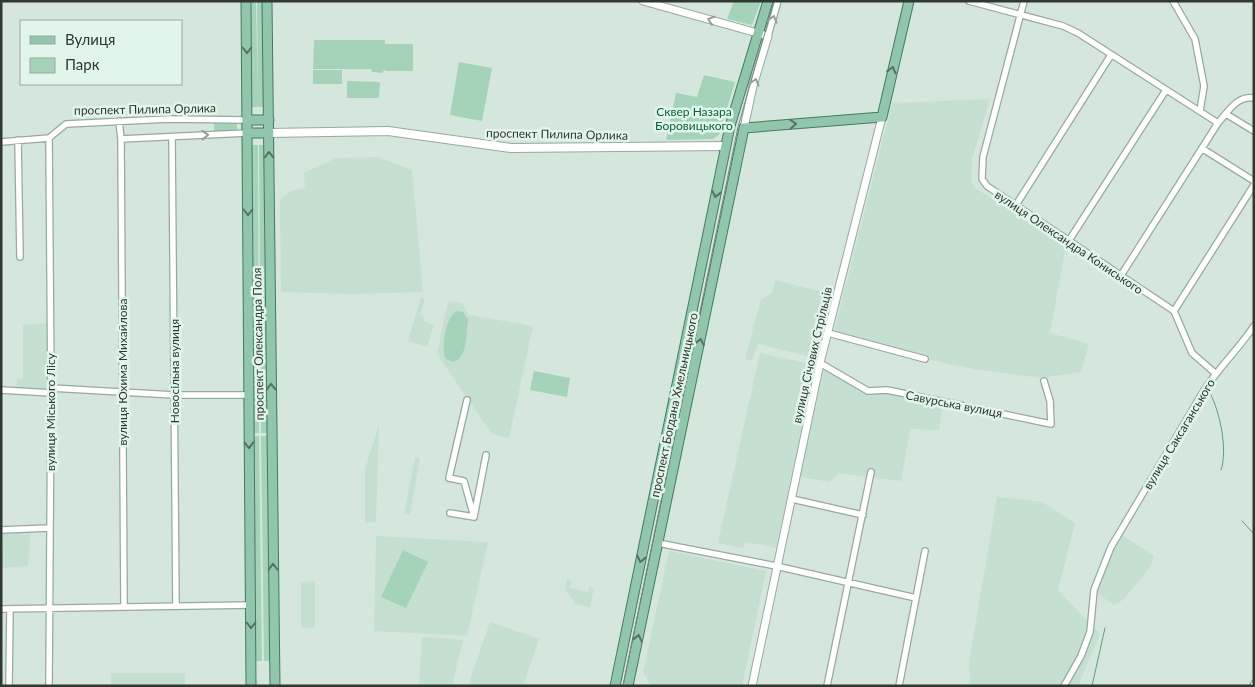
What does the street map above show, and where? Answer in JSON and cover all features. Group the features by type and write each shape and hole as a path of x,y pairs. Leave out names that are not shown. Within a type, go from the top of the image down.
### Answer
{"main road":[{"name":"проспект Олександра Поля","path":"246,1 252,605 251,686"},
{"name":"проспект Олександра Поля","path":"267,1 275,686"},
{"name":"проспект Богдана Хмельницького","path":"615,686 726,146 734,111 768,1"},
{"name":"вулиця Січових Стрільців","path":"882,117 909,1"},
{"path":"744,128 882,117"},
{"path":"247,120 268,120"},
{"name":"проспект Богдана Хмельницького","path":"628,686 744,128"},
{"name":"проспект Пилипа Орлика","path":"269,133 388,132 511,148 726,146"},
{"path":"247,133 269,133"},
{"path":"726,146 740,146"},
{"path":"679,371 693,374"},
{"path":"644,541 658,543"}],"street":[{"path":"643,1 768,36"},
{"path":"744,128 753,86 778,1"},
{"path":"969,1 1063,26 1078,33 1218,123"},
{"name":"вулиця Олександра Кониського","path":"1024,1 981,169 982,179 987,186 1174,312"},
{"path":"1173,1 1195,39 1204,86 1200,112"},
{"path":"1016,205 1111,55"},
{"path":"1068,242 1166,90"},
{"path":"1120,277 1204,149 1218,123 1244,97 1254,98"},
{"path":"1226,114 1254,131"},
{"name":"вулиця Січових Стрільців","path":"752,686 820,363 882,117"},
{"name":"проспект Пилипа Орлика","path":"49,138 66,124 119,121 247,120"},
{"name":"вулиця Юхима Михайлова","path":"119,121 121,139 124,606"},
{"path":"121,139 247,133"},
{"name":"Новосільна вулиця","path":"172,136 176,606"},
{"path":"1,142 49,138"},
{"name":"вулиця Міського Лісу","path":"49,138 51,390 49,686"},
{"path":"18,140 20,257"},
{"path":"1204,149 1254,183 1174,312 1192,353 1215,373"},
{"name":"вулиця Саксаганського","path":"1064,686 1081,656 1090,632 1094,590 1111,548 1215,373 1241,345 1254,326"},
{"path":"828,333 925,359"},
{"name":"Савурська вулиця","path":"820,363 868,391 887,390 1051,424 1050,401 1044,381"},
{"path":"1,390 174,395 249,395"},
{"path":"467,400 449,478 464,481 474,517"},
{"path":"474,517 486,455"},
{"path":"827,686 871,472"},
{"path":"792,499 863,514"},
{"path":"450,513 474,517"},
{"path":"1,530 49,528"},
{"path":"658,543 776,566 916,598"},
{"path":"899,686 925,551"},
{"path":"1,609 252,605"},
{"path":"9,686 10,609"}],"shaded area":[{"path":"990,99 972,159 971,181 975,188 1066,246 1050,333 1089,344 1081,372 1040,378 974,369 897,353 834,332 892,103"},
{"path":"378,157 412,170 423,292 354,294 281,292 280,200 291,191 305,188 304,173 336,158"},
{"path":"775,280 828,293 814,358 758,344 752,361 745,359 761,299 772,293"},
{"path":"421,297 425,299 420,315 424,317 423,321 434,325 427,347 408,341"},
{"path":"448,301 463,303 468,315 533,326 509,438 492,434 437,354"},
{"path":"49,323 49,390 16,389 17,379 23,378 23,325"},
{"path":"760,353 815,365 776,548 745,542 743,548 718,543"},
{"path":"824,369 868,393 887,392 943,403 939,430 910,429 901,481 838,473 830,482 800,477"},
{"path":"379,425 376,522 365,523 365,469"},
{"path":"415,457 420,458 410,514 404,514"},
{"path":"997,497 1042,502 1075,523 1058,590 1100,634 1078,686 970,686 969,663"},
{"path":"3,531 31,533 28,566 1,568"},
{"path":"1122,535 1154,556 1150,567 1143,576 1123,600 1114,605 1095,592 1111,551"},
{"path":"376,536 488,542 467,636 374,631"},
{"path":"669,551 766,571 742,686 652,686 643,673"},
{"path":"567,579 572,580 570,588 588,592 589,587 594,588 590,607 575,604 565,588"},
{"path":"315,581 315,628 301,628 301,582"},
{"path":"490,622 539,639 523,686 468,686"},
{"path":"422,637 463,640 452,686 419,686"},
{"path":"111,673 185,673 185,686 111,686"}],"green space":[{"path":"250,1 256,1 258,105 257,1 263,1 264,107 252,107"},
{"path":"734,1 761,1 752,25 727,19"},
{"path":"314,40 385,40 385,44 413,44 413,71 385,71 384,69 383,73 372,72 371,69 313,69"},
{"path":"459,62 492,68 482,121 450,115"},
{"path":"313,70 342,70 342,84 313,84"},
{"name":"Сквер Назара Боровицького","path":"704,75 735,82 719,135 712,139 666,140 676,93 697,97"},
{"path":"347,81 380,82 379,98 347,98"},
{"path":"214,122 237,122 237,132 214,133"},
{"path":"252,145 258,145 259,433 253,433"},
{"path":"259,145 265,145 267,433 261,433"},
{"path":"457,311 463,312 468,320 464,350 458,360 453,362 446,359 444,355 444,341 450,319"},
{"path":"534,371 570,378 567,397 530,390"},
{"path":"253,436 259,436 262,661 256,661"},
{"path":"261,436 268,436 271,661 264,661"},
{"path":"403,550 428,562 406,608 381,597"}],"waterway":[{"path":"1210,393 1217,410 1222,431 1224,452 1221,470"},
{"path":"1242,521 1254,534"},
{"path":"1092,686 1105,628"}],"tram line":[{"path":"623,686 738,127 774,1"}]}
